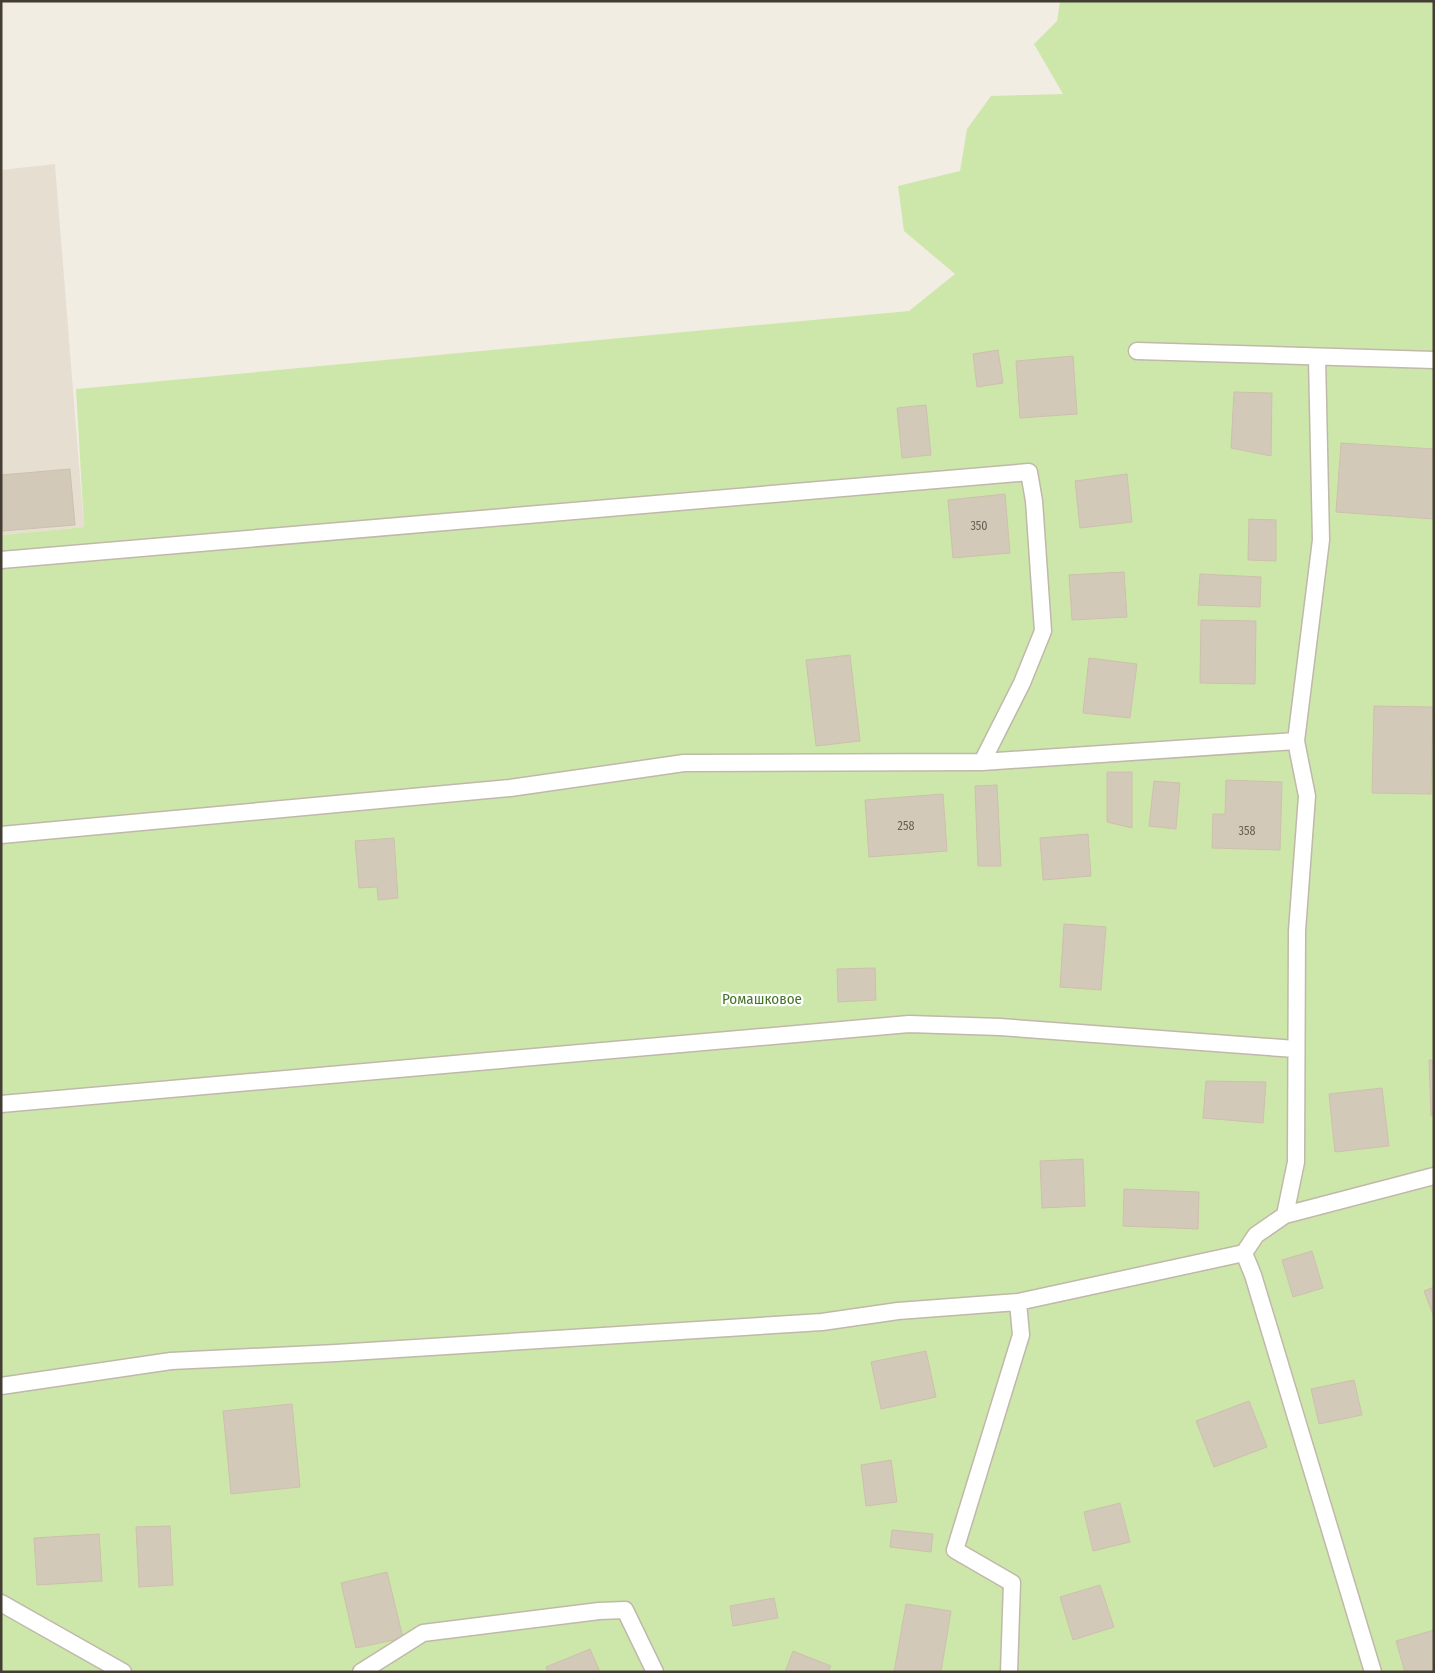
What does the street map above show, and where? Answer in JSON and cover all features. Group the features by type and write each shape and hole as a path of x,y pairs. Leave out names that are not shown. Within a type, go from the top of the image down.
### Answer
{"lane":[{"path":"1137,351 1434,360"},
{"path":"1285,1215 1296,1162 1297,930 1307,796 1296,741 1321,540 1317,357"},
{"path":"1,560 1030,472 1034,501 1043,631 1022,684 982,762"},
{"path":"1,835 510,788 684,763 982,762 1296,741"},
{"path":"1,1104 909,1024 1000,1027 1296,1048"},
{"path":"1,1386 171,1361 336,1353 822,1322 898,1311 1018,1302 1244,1253 1256,1235 1285,1215 1434,1176"},
{"path":"1244,1253 1253,1275 1373,1672"},
{"path":"1009,1672 1012,1583 955,1550 1021,1335 1018,1302"},
{"path":"1,1604 123,1672"},
{"path":"361,1672 423,1633 599,1611 625,1610 654,1672"}],"shaded area":[{"path":"55,164 84,527 1,535 1,170"}],"green space":[{"name":"Ромашковое","path":"1060,1 1434,1 1434,1672 1,1672 1,535 84,527 76,389 909,311 955,274 904,231 898,186 960,171 967,129 991,96 1063,94 1034,44 1057,21"}],"building":[{"path":"998,350 1003,383 977,387 973,354"},
{"path":"1073,356 1077,414 1020,418 1016,361"},
{"path":"1234,392 1272,393 1271,456 1231,448"},
{"path":"926,405 931,455 902,458 897,408"},
{"path":"1341,443 1434,449 1434,519 1336,512"},
{"path":"70,469 75,525 2,531 1,475"},
{"path":"1127,474 1132,522 1080,528 1075,481"},
{"path":"1005,494 1010,553 953,558 948,500"},
{"path":"1249,519 1276,520 1276,561 1248,560"},
{"path":"1124,572 1127,617 1072,620 1069,575"},
{"path":"1200,574 1261,577 1260,607 1198,605"},
{"path":"1201,620 1256,621 1255,684 1200,683"},
{"path":"850,655 860,741 816,746 806,660"},
{"path":"1089,658 1137,664 1130,718 1083,713"},
{"path":"1374,706 1433,707 1431,794 1372,793"},
{"path":"1107,772 1132,772 1132,828 1107,822"},
{"path":"1226,780 1282,782 1280,850 1212,848 1213,814 1225,814"},
{"path":"1154,781 1180,783 1176,829 1149,826"},
{"path":"997,785 1001,866 978,866 975,786"},
{"path":"943,794 947,851 869,857 865,800"},
{"path":"1088,834 1091,876 1043,880 1040,838"},
{"path":"394,838 398,898 378,900 377,887 359,888 355,841"},
{"path":"1064,924 1106,927 1101,990 1060,987"},
{"path":"875,968 876,1000 838,1002 837,969"},
{"path":"1429,1060 1434,1060 1434,1116 1431,1116"},
{"path":"1206,1081 1266,1082 1263,1123 1203,1118"},
{"path":"1382,1088 1389,1146 1335,1152 1329,1094"},
{"path":"1083,1159 1085,1206 1042,1208 1040,1161"},
{"path":"1124,1189 1199,1192 1198,1229 1123,1226"},
{"path":"1312,1251 1323,1288 1293,1297 1282,1260"},
{"path":"1434,1287 1434,1317 1424,1291"},
{"path":"926,1351 936,1397 881,1409 871,1362"},
{"path":"1354,1380 1362,1415 1319,1424 1311,1389"},
{"path":"1249,1401 1267,1447 1214,1467 1196,1421"},
{"path":"292,1404 300,1487 231,1494 223,1411"},
{"path":"891,1460 897,1502 866,1506 861,1465"},
{"path":"1120,1503 1130,1542 1093,1551 1084,1512"},
{"path":"170,1526 173,1585 139,1587 136,1527"},
{"path":"892,1530 933,1534 931,1552 890,1547"},
{"path":"99,1534 102,1581 37,1585 34,1538"},
{"path":"387,1572 403,1638 356,1648 341,1583"},
{"path":"1100,1585 1114,1627 1073,1640 1060,1597"},
{"path":"774,1598 778,1618 733,1626 730,1606"},
{"path":"906,1604 951,1611 941,1672 894,1672"},
{"path":"1434,1630 1434,1672 1405,1672 1396,1641"},
{"path":"590,1649 600,1672 548,1672 546,1667"},
{"path":"793,1651 831,1666 828,1672 785,1672"}]}
